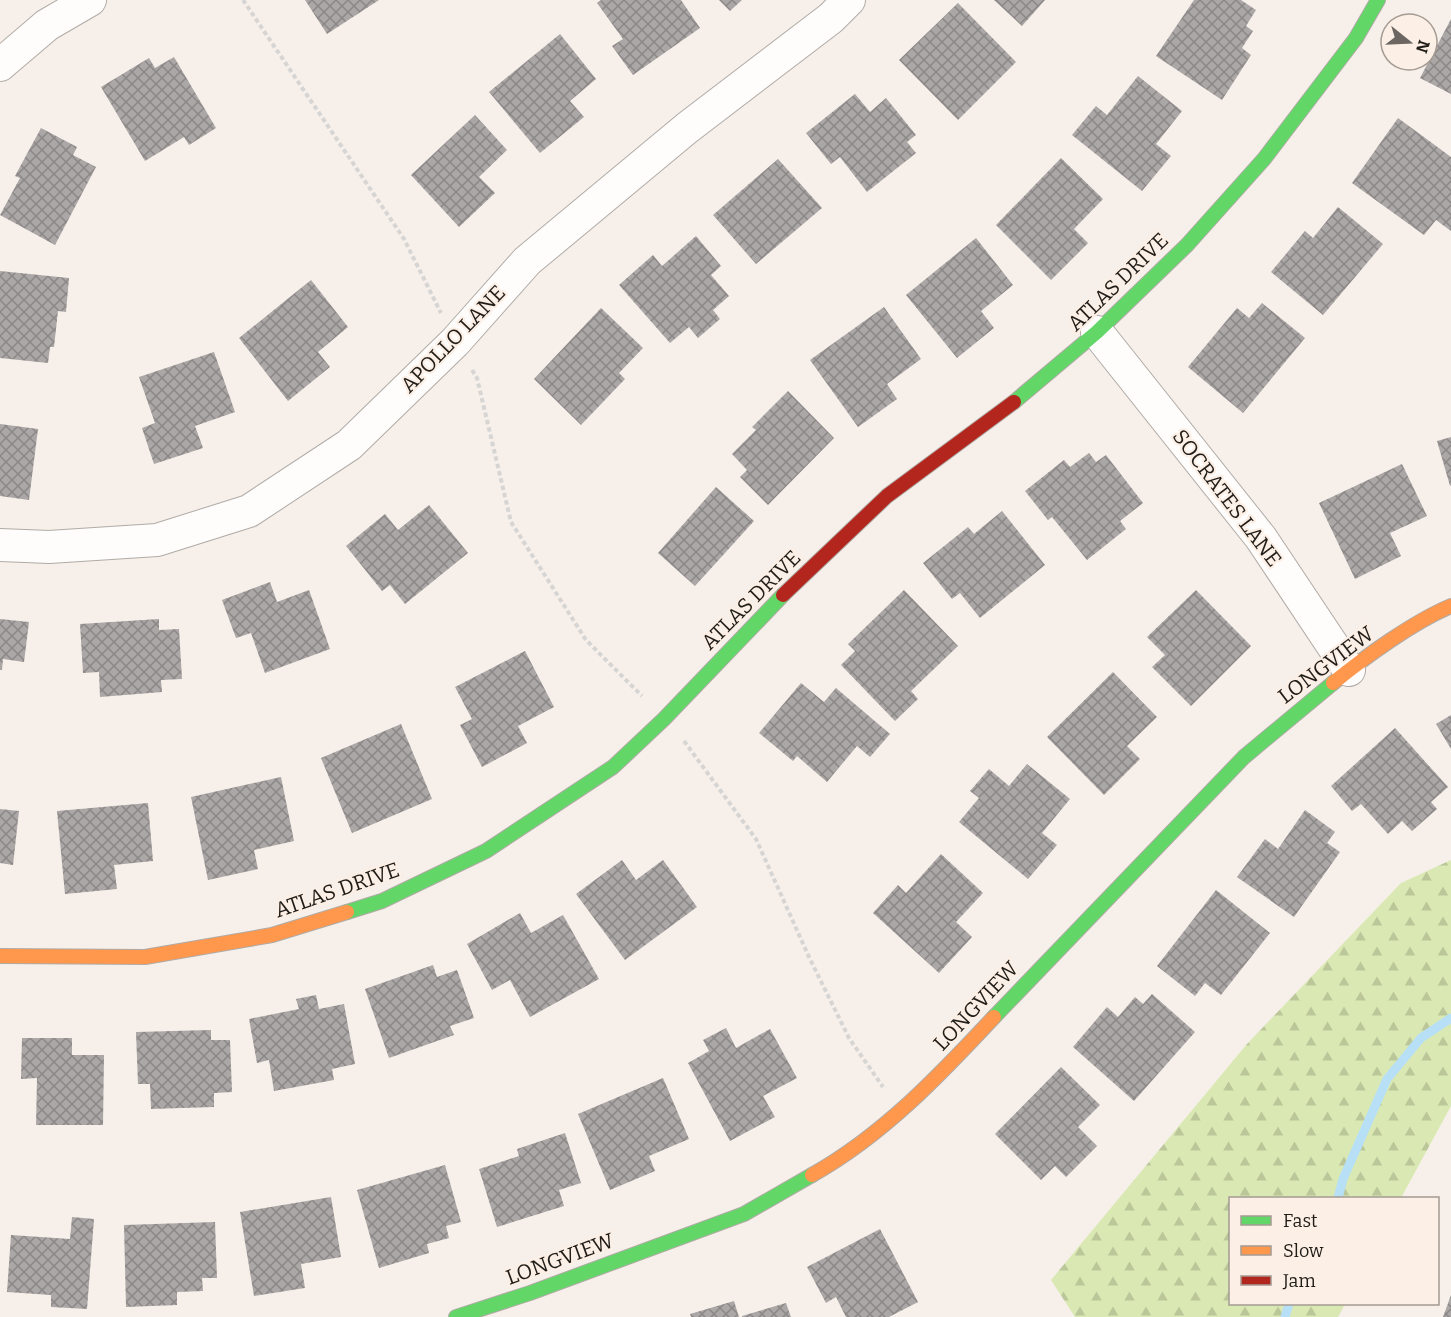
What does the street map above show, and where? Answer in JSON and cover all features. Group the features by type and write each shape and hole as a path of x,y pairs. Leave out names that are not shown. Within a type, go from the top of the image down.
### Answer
{"street":[{"path":"0,65 47,25 90,0"},
{"name":"APOLLO LANE","path":"0,545 49,546 157,540 249,511 349,445 455,342 527,261 687,128 831,18 849,0"},
{"name":"ATLAS DRIVE","path":"0,956 145,957 272,935 382,901 486,851 613,767 664,719 780,598 886,496 1029,391 1097,332 1187,245 1264,159 1356,38 1378,0"},
{"name":"SOCRATES LANE","path":"1097,332 1261,538 1349,670"},
{"name":"LONGVIEW","path":"456,1317 530,1293 744,1214 830,1165 900,1113 957,1057 1244,757 1349,670 1432,615 1451,606"}],"path":[{"path":"243,0 404,239 455,342 477,378 511,522 586,640 684,740 756,839 809,957 849,1038 900,1113"}],"green space":[{"path":"1451,860 1451,1106 1402,1197 1229,1197 1229,1305 1344,1305 1338,1317 1075,1317 1051,1280 1247,1044 1401,883"}],"building":[{"path":"305,0 379,0 327,34"},
{"path":"601,0 681,0 700,28 633,75 612,46 623,39 597,3"},
{"path":"719,0 742,0 730,11"},
{"path":"994,0 1045,0 1022,26"},
{"path":"1194,0 1241,0 1256,10 1246,26 1253,31 1242,48 1251,55 1222,100 1156,56"},
{"path":"958,3 1016,62 958,120 899,60"},
{"path":"1451,19 1451,94 1420,78 1423,72 1439,72 1439,42"},
{"path":"560,34 596,79 570,101 584,117 540,153 489,92"},
{"path":"174,57 216,128 189,145 184,137 145,161 101,87 149,58 155,68"},
{"path":"1138,76 1182,111 1156,144 1171,156 1142,191 1072,135 1096,106 1107,115"},
{"path":"855,94 870,112 886,98 916,135 907,142 916,153 867,192 840,157 831,164 806,133"},
{"path":"475,115 507,150 479,177 495,193 459,227 411,175"},
{"path":"1398,118 1451,157 1451,231 1436,220 1424,235 1352,183"},
{"path":"41,128 77,147 73,155 96,167 55,245 0,215 20,178 15,176"},
{"path":"1061,158 1103,199 1074,229 1088,243 1051,280 996,225"},
{"path":"778,159 822,208 756,264 713,215"},
{"path":"1338,207 1383,244 1323,315 1271,272 1305,231 1313,238"},
{"path":"696,236 721,266 711,275 729,296 713,310 720,319 698,338 689,327 670,343 619,285 653,255 662,266"},
{"path":"976,238 1013,285 981,311 994,328 957,358 906,295"},
{"path":"0,271 69,278 66,312 58,311 54,347 50,347 48,363 0,358"},
{"path":"311,280 348,327 318,352 330,367 288,401 239,338"},
{"path":"1262,303 1305,338 1243,413 1188,367 1237,308 1249,318"},
{"path":"884,307 921,359 887,384 897,399 858,427 810,360"},
{"path":"601,308 643,348 619,373 625,379 581,425 534,379"},
{"path":"214,352 235,412 195,426 203,448 154,464 142,428 155,423 139,377"},
{"path":"788,391 834,438 768,505 740,477 747,470 732,454 756,430 752,427"},
{"path":"0,424 38,429 29,500 0,496"},
{"path":"1451,437 1451,485 1450,486 1437,441"},
{"path":"1089,453 1096,462 1106,455 1143,503 1120,521 1126,529 1087,560 1052,517 1048,520 1025,491 1064,460 1070,467"},
{"path":"1402,464 1427,516 1390,533 1401,556 1355,579 1319,503"},
{"path":"716,487 754,521 695,586 658,553"},
{"path":"429,505 468,553 405,604 390,585 382,591 346,546 385,514 398,530"},
{"path":"1002,511 1045,565 980,618 960,593 952,599 923,563 968,527 974,534"},
{"path":"270,582 277,602 309,590 330,649 265,673 251,633 236,638 222,600"},
{"path":"904,590 958,646 911,691 918,699 895,721 841,665 855,651 848,644"},
{"path":"1196,590 1251,646 1191,706 1152,667 1165,655 1147,637"},
{"path":"0,619 29,622 24,662 3,659 2,670 0,670"},
{"path":"159,619 159,630 179,629 182,679 161,680 162,692 100,697 99,672 83,673 80,624"},
{"path":"525,651 554,707 518,726 527,743 482,767 460,725 472,719 455,687"},
{"path":"1113,672 1157,717 1127,746 1140,759 1104,795 1047,737"},
{"path":"801,683 824,702 836,688 890,734 870,757 857,746 827,782 797,756 793,761 759,733"},
{"path":"1451,715 1451,749 1436,724"},
{"path":"401,724 432,799 352,833 321,758"},
{"path":"1395,728 1448,787 1431,802 1437,809 1412,831 1402,821 1388,834 1361,804 1352,811 1331,786"},
{"path":"1027,764 1070,799 1042,833 1057,845 1028,879 959,822 979,798 970,791 989,769 1009,786"},
{"path":"281,777 294,841 254,850 258,869 208,880 191,797"},
{"path":"148,803 153,861 114,865 117,889 65,894 57,811"},
{"path":"0,809 19,811 13,865 0,863"},
{"path":"1305,810 1335,832 1327,843 1340,852 1294,917 1237,877 1265,839 1278,849"},
{"path":"941,854 983,893 956,922 972,937 939,973 873,913 898,885 906,893"},
{"path":"622,860 636,880 663,860 697,907 625,960 576,894"},
{"path":"1216,890 1270,933 1221,995 1205,983 1195,996 1157,966"},
{"path":"520,913 531,933 563,915 599,979 530,1017 510,980 492,990 467,944"},
{"path":"433,965 437,977 457,970 474,1018 450,1026 454,1035 389,1058 365,989"},
{"path":"1152,994 1195,1032 1134,1101 1073,1047 1107,1007 1118,1017 1135,997 1143,1004"},
{"path":"316,995 319,1009 344,1004 355,1064 332,1069 334,1080 274,1091 269,1060 257,1063 249,1019 299,1009 296,999"},
{"path":"726,1028 736,1048 770,1029 797,1078 763,1096 775,1117 730,1141 688,1063 709,1051 703,1040"},
{"path":"211,1030 211,1040 230,1040 232,1092 214,1093 214,1107 151,1109 150,1084 138,1084 136,1032"},
{"path":"22,1038 72,1038 72,1055 104,1055 103,1125 36,1125 37,1078 21,1079"},
{"path":"1061,1067 1100,1105 1078,1127 1097,1146 1066,1177 1055,1166 1041,1180 995,1134"},
{"path":"663,1078 689,1139 649,1156 655,1171 610,1190 578,1114"},
{"path":"565,1133 581,1183 559,1190 564,1206 497,1227 479,1169 519,1156 517,1149"},
{"path":"445,1165 461,1222 446,1226 449,1238 427,1244 429,1253 379,1268 357,1190"},
{"path":"331,1197 341,1257 301,1264 305,1288 254,1296 240,1212"},
{"path":"72,1217 94,1219 87,1309 51,1307 51,1295 7,1292 11,1235 70,1239"},
{"path":"215,1222 217,1278 202,1278 203,1291 177,1292 177,1305 126,1307 124,1225"},
{"path":"880,1229 918,1302 889,1317 846,1317 836,1297 826,1303 807,1267"},
{"path":"1451,1295 1451,1317 1443,1317"},
{"path":"734,1301 739,1317 691,1317 690,1314"},
{"path":"786,1303 791,1317 742,1317 742,1316"}],"waterway":[{"path":"1338,1197 1343,1179 1387,1079 1421,1038 1451,1018"},
{"path":"1285,1317 1289,1305"}],"traffic: fast":[{"path":"1014,402 1097,332 1187,245 1264,159 1356,38 1378,0"},
{"path":"347,912 382,901 486,851 613,767 664,719 783,595"},
{"path":"994,1017 1244,757 1333,683"},
{"path":"456,1317 530,1293 744,1214 812,1175"}],"traffic: slow":[{"path":"1333,683 1390,641 1421,621 1451,606"},
{"path":"0,956 145,957 272,935 347,912"},
{"path":"812,1175 863,1142 886,1123 931,1082 994,1017"}],"traffic: jam":[{"path":"783,595 887,496 1014,402"}]}
